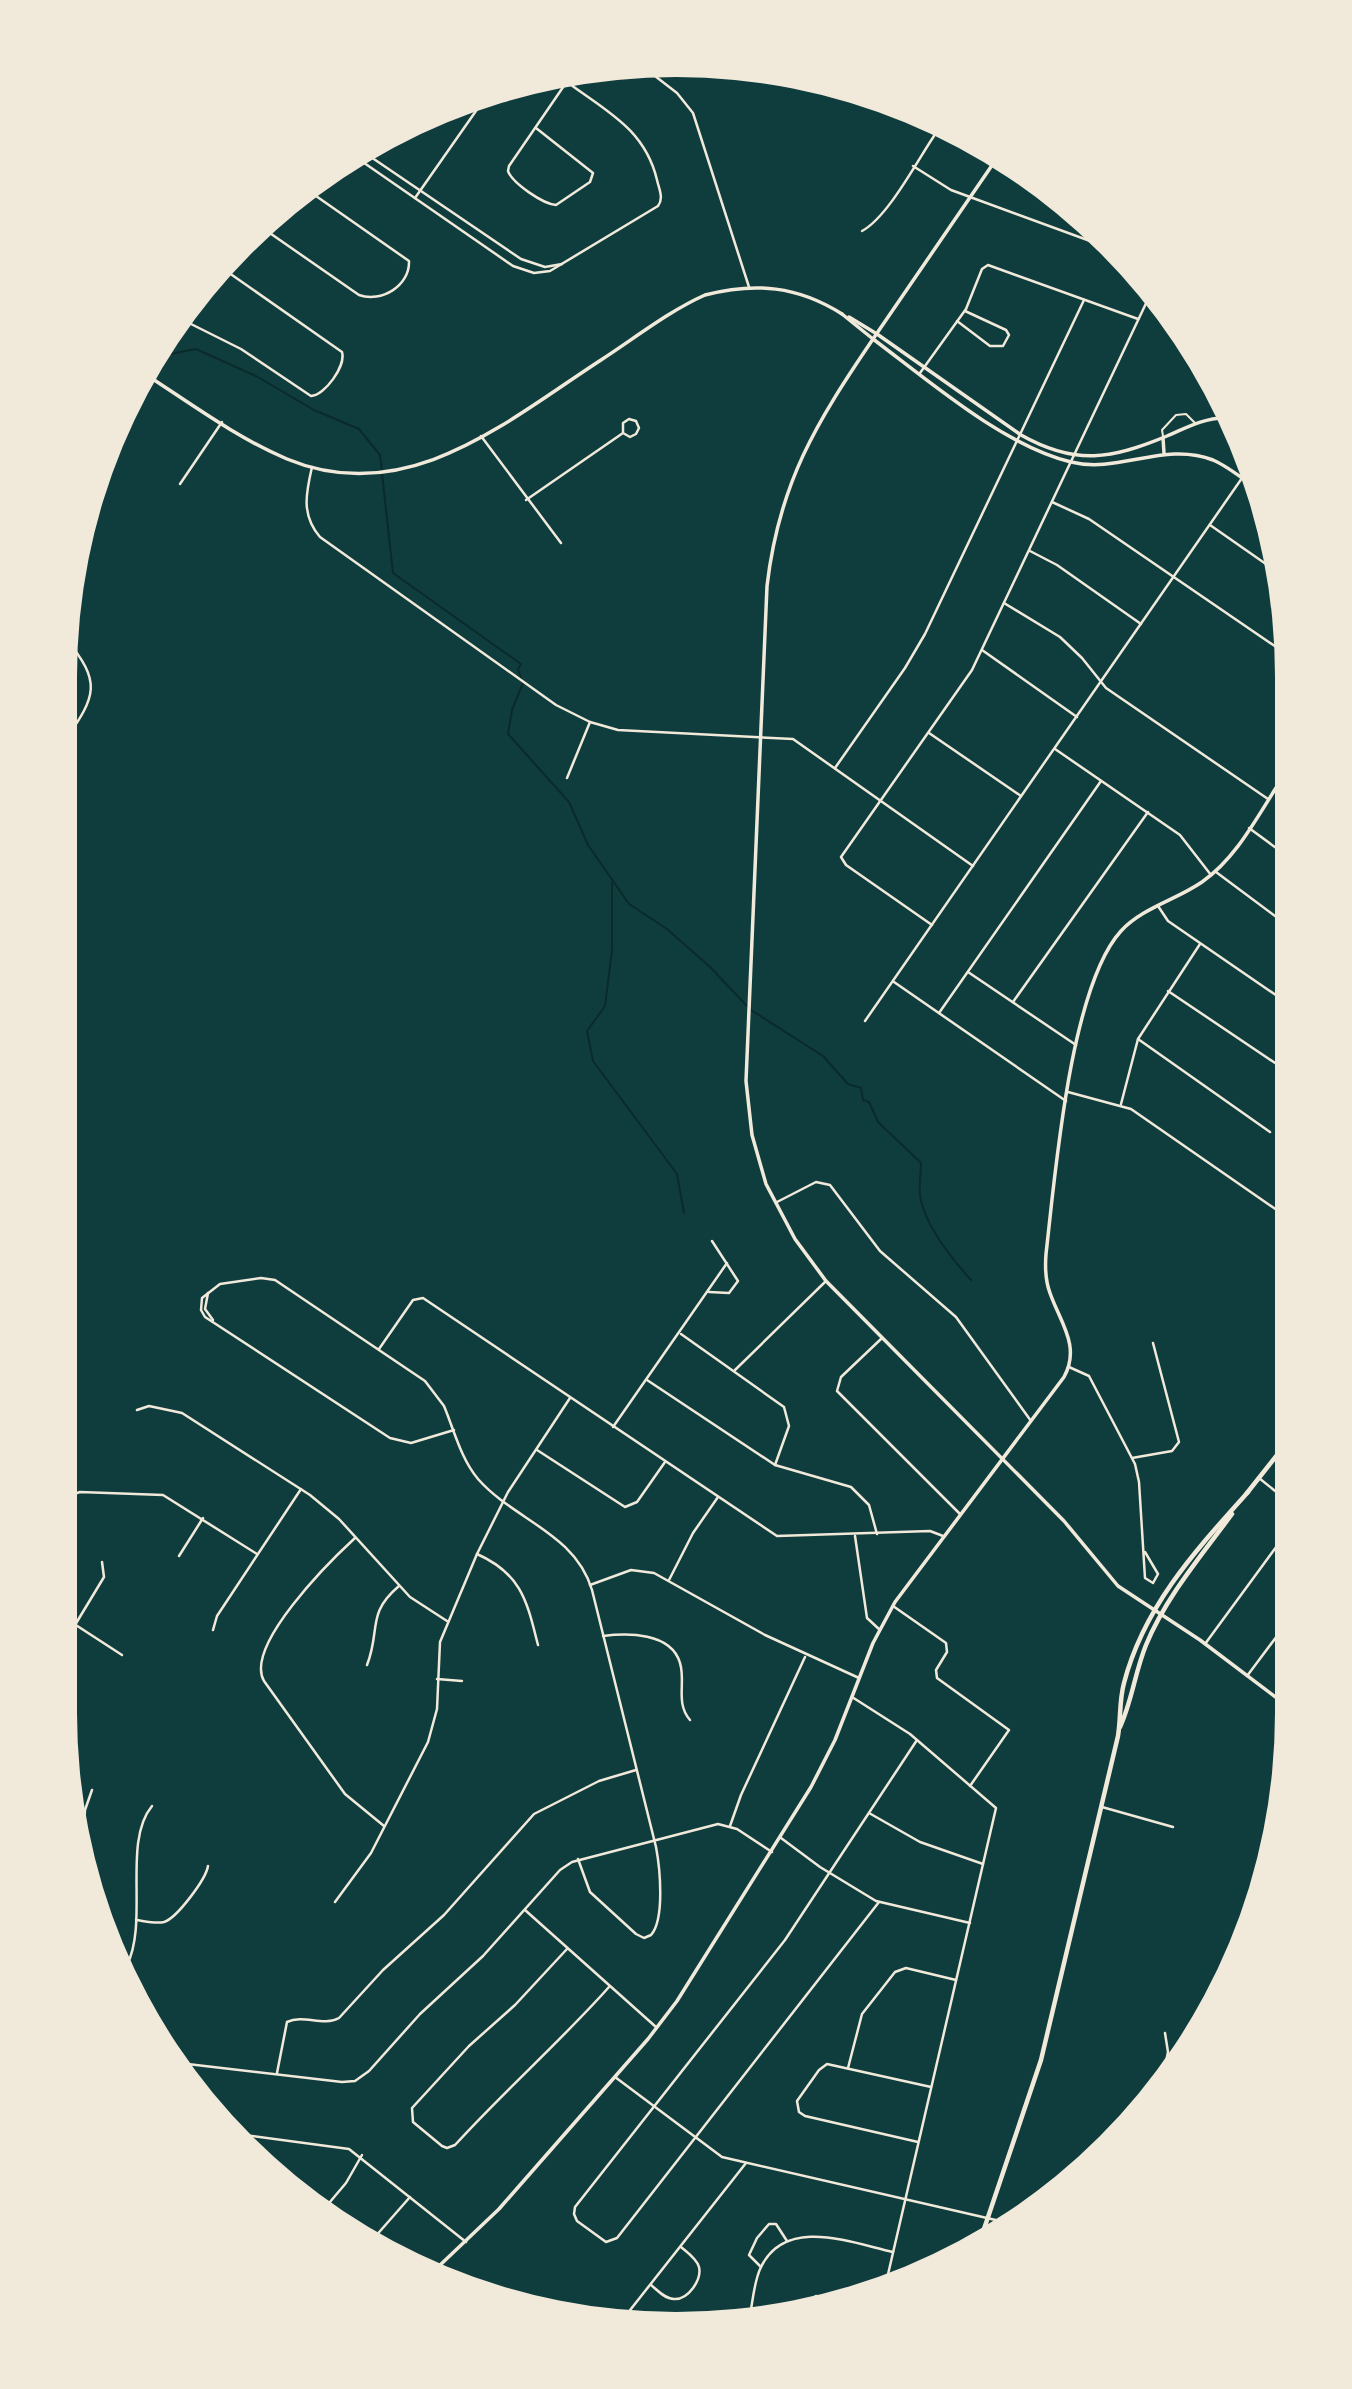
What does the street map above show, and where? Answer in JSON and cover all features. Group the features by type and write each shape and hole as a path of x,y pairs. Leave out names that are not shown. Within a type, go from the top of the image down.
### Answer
{"main road":[{"path":"985,2226 1041,2060 1119,1728 1128,1711 1143,1654 1161,1615 1275,1458"},
{"path":"1119,1728 1118,1709 1124,1683 1153,1610 1193,1552 1248,1492"}],"street":[{"path":"657,77 677,93 693,113 749,287"},
{"path":"366,164 513,266 534,273 566,264 658,206 662,198 655,169 640,137 573,86"},
{"path":"536,128 593,173 590,183 555,205 548,204 511,177 508,171 536,128 563,88"},
{"path":"415,198 475,112"},
{"path":"862,231 877,219 934,136"},
{"path":"374,159 521,259 545,267 566,264"},
{"path":"913,166 945,187 1084,238"},
{"path":"991,167 814,429 781,509 767,586 760,736 746,1081 752,1135 774,1203 800,1246 826,1281 1002,1461 1065,1521 1118,1586 1205,1644 1275,1697"},
{"path":"272,234 359,295 371,299 387,295 395,289 410,264 316,197"},
{"path":"920,373 965,311 982,269 988,265 1138,319"},
{"path":"192,324 242,349 305,393 315,396 323,391 342,365 342,352 232,275"},
{"path":"155,380 277,454 312,467 364,474 394,472 437,460 481,436 693,300 718,292 749,287 802,293 877,334 1021,435 1045,447 1074,456 1111,455 1196,423 1217,419"},
{"path":"835,768 918,647 1084,300"},
{"path":"932,925 841,860 845,850 972,670 1145,304"},
{"path":"957,321 990,346 1003,346 1009,335 1006,330 965,311"},
{"path":"842,314 1017,441 1071,462 1104,465 1164,453 1203,457 1241,477"},
{"path":"625,421 636,421 639,428 636,434 630,437 623,433 622,426 625,421"},
{"path":"180,484 222,422"},
{"path":"526,500 623,433"},
{"path":"481,436 526,500 561,543"},
{"path":"1163,437 1164,453"},
{"path":"312,467 306,505 309,519 320,537 556,705 590,722 651,734 793,739 973,866"},
{"path":"865,1021 1241,479"},
{"path":"1052,502 1083,515 1274,647"},
{"path":"1210,525 1264,563"},
{"path":"1029,551 1057,565 1141,624"},
{"path":"1004,603 1060,637 1101,682 1268,799"},
{"path":"982,650 1077,717"},
{"path":"77,722 89,704 93,690 89,672 78,656"},
{"path":"567,778 590,722"},
{"path":"928,732 1021,796"},
{"path":"1055,748 1187,840 1213,873 1275,916"},
{"path":"939,1013 1101,781"},
{"path":"442,2264 466,2242 657,2028 781,1838 825,1761 880,1629 893,1606 1069,1367 1070,1342 1050,1294 1045,1264 1066,1101 1076,1045 1089,995 1108,948 1129,923 1213,873 1275,790"},
{"path":"1013,1002 1148,812"},
{"path":"1249,828 1275,847"},
{"path":"1158,906 1168,921 1275,995"},
{"path":"1121,1104 1138,1039 1200,944"},
{"path":"968,972 1076,1045"},
{"path":"893,981 1066,1101"},
{"path":"1168,991 1275,1063"},
{"path":"1138,1039 1270,1132"},
{"path":"1068,1093 1121,1104 1138,1113 1275,1209"},
{"path":"774,1203 816,1182 825,1182 880,1251 956,1317 1031,1421"},
{"path":"709,1292 729,1293 735,1289 738,1278 712,1241"},
{"path":"613,1427 727,1263"},
{"path":"454,1430 424,1441 397,1441 213,1320 205,1309 208,1293 220,1284 270,1278 430,1385 440,1399 474,1474 503,1500 561,1542 590,1585 660,1869 656,1929 648,1937 636,1934 590,1892 578,1859"},
{"path":"735,1370 826,1281"},
{"path":"378,1350 413,1300 423,1298 664,1462 781,1537 930,1531 943,1536"},
{"path":"680,1333 781,1403 789,1417 788,1431 775,1465"},
{"path":"881,1339 841,1377 836,1391 960,1514"},
{"path":"1132,1458 1172,1451 1178,1446 1153,1343"},
{"path":"1069,1367 1089,1376 1132,1458 1138,1475 1145,1578 1153,1583 1158,1574 1145,1552"},
{"path":"647,1380 775,1465 851,1487 869,1505 877,1534"},
{"path":"335,1902 367,1860 433,1729 438,1651 447,1621 477,1554 503,1500 570,1398"},
{"path":"137,1410 149,1406 182,1413 301,1489 331,1512 399,1586 423,1608 447,1621"},
{"path":"536,1450 625,1507 636,1502 664,1462"},
{"path":"1259,1478 1275,1491"},
{"path":"213,1630 217,1616 301,1489"},
{"path":"77,1493 157,1494 203,1518 257,1554"},
{"path":"670,1580 693,1533 718,1497"},
{"path":"179,1556 203,1518"},
{"path":"855,1536 867,1618 880,1629"},
{"path":"356,1538 311,1581 263,1652 259,1668 264,1681 345,1794 384,1826"},
{"path":"1205,1644 1275,1549"},
{"path":"477,1554 517,1582 528,1605 538,1645"},
{"path":"77,1622 101,1583 104,1571 102,1562"},
{"path":"590,1585 631,1570 641,1570 670,1580 806,1655 859,1678"},
{"path":"368,1665 377,1609 399,1586"},
{"path":"893,1606 943,1639 947,1647 936,1670 937,1678 1009,1731 970,1786"},
{"path":"77,1626 122,1655"},
{"path":"603,1636 624,1633 645,1636 674,1652 681,1664 681,1703 690,1720"},
{"path":"1247,1676 1275,1639"},
{"path":"730,1826 741,1795 806,1655"},
{"path":"437,1679 463,1681"},
{"path":"852,1697 917,1740 996,1808 888,2272"},
{"path":"879,1902 615,2241 606,2242 577,2221 575,2207 785,1940 827,1871 917,1740"},
{"path":"277,2074 287,2022 294,2019 327,2022 339,2018 383,1970 444,1915 538,1811 599,1781 636,1770"},
{"path":"85,1809 92,1790"},
{"path":"130,1957 136,1920 141,1827 152,1806"},
{"path":"1101,1807 1173,1827"},
{"path":"869,1812 920,1842 983,1864"},
{"path":"191,2064 342,2082 362,2077 525,1910 560,1870 578,1859 711,1825 730,1826 772,1852"},
{"path":"781,1838 827,1871 879,1902 970,1923"},
{"path":"136,1920 159,1922 169,1919 202,1883 208,1866"},
{"path":"525,1910 657,2028"},
{"path":"567,1949 515,2005 469,2046 421,2098 410,2112 413,2122 442,2146 447,2148 455,2145 506,2089 559,2042 609,1987"},
{"path":"848,2068 862,2014 895,1972 906,1968 956,1980"},
{"path":"1165,2033 1167,2055"},
{"path":"918,2142 811,2118 799,2112 798,2098 819,2070 827,2064 931,2087"},
{"path":"615,2077 715,2154 995,2220"},
{"path":"250,2135 336,2145 362,2155 466,2242"},
{"path":"330,2202 362,2155"},
{"path":"630,2310 746,2163"},
{"path":"378,2233 410,2197"},
{"path":"761,2267 749,2255 769,2224 776,2224 787,2241"},
{"path":"752,2307 761,2267 773,2252 787,2241 818,2236 893,2252"},
{"path":"650,2285 670,2299 680,2299 690,2291 698,2280 700,2269 695,2260 680,2246"}],"lane":[{"path":"1163,437 1162,430 1176,415 1186,414 1196,423"}],"waterway":[{"path":"171,354 196,349 256,376 314,410 359,429 380,455 393,573 521,664 518,669 521,678"},
{"path":"523,683 512,710 508,734 569,802 588,845 629,904 667,929 710,967 747,1006"},
{"path":"612,883 612,950 605,1006 587,1031 593,1061 677,1174 684,1213"},
{"path":"751,1010 823,1056 848,1084 861,1088 863,1100 869,1102 878,1122 921,1163 920,1192 924,1212 942,1243 971,1280"}]}
